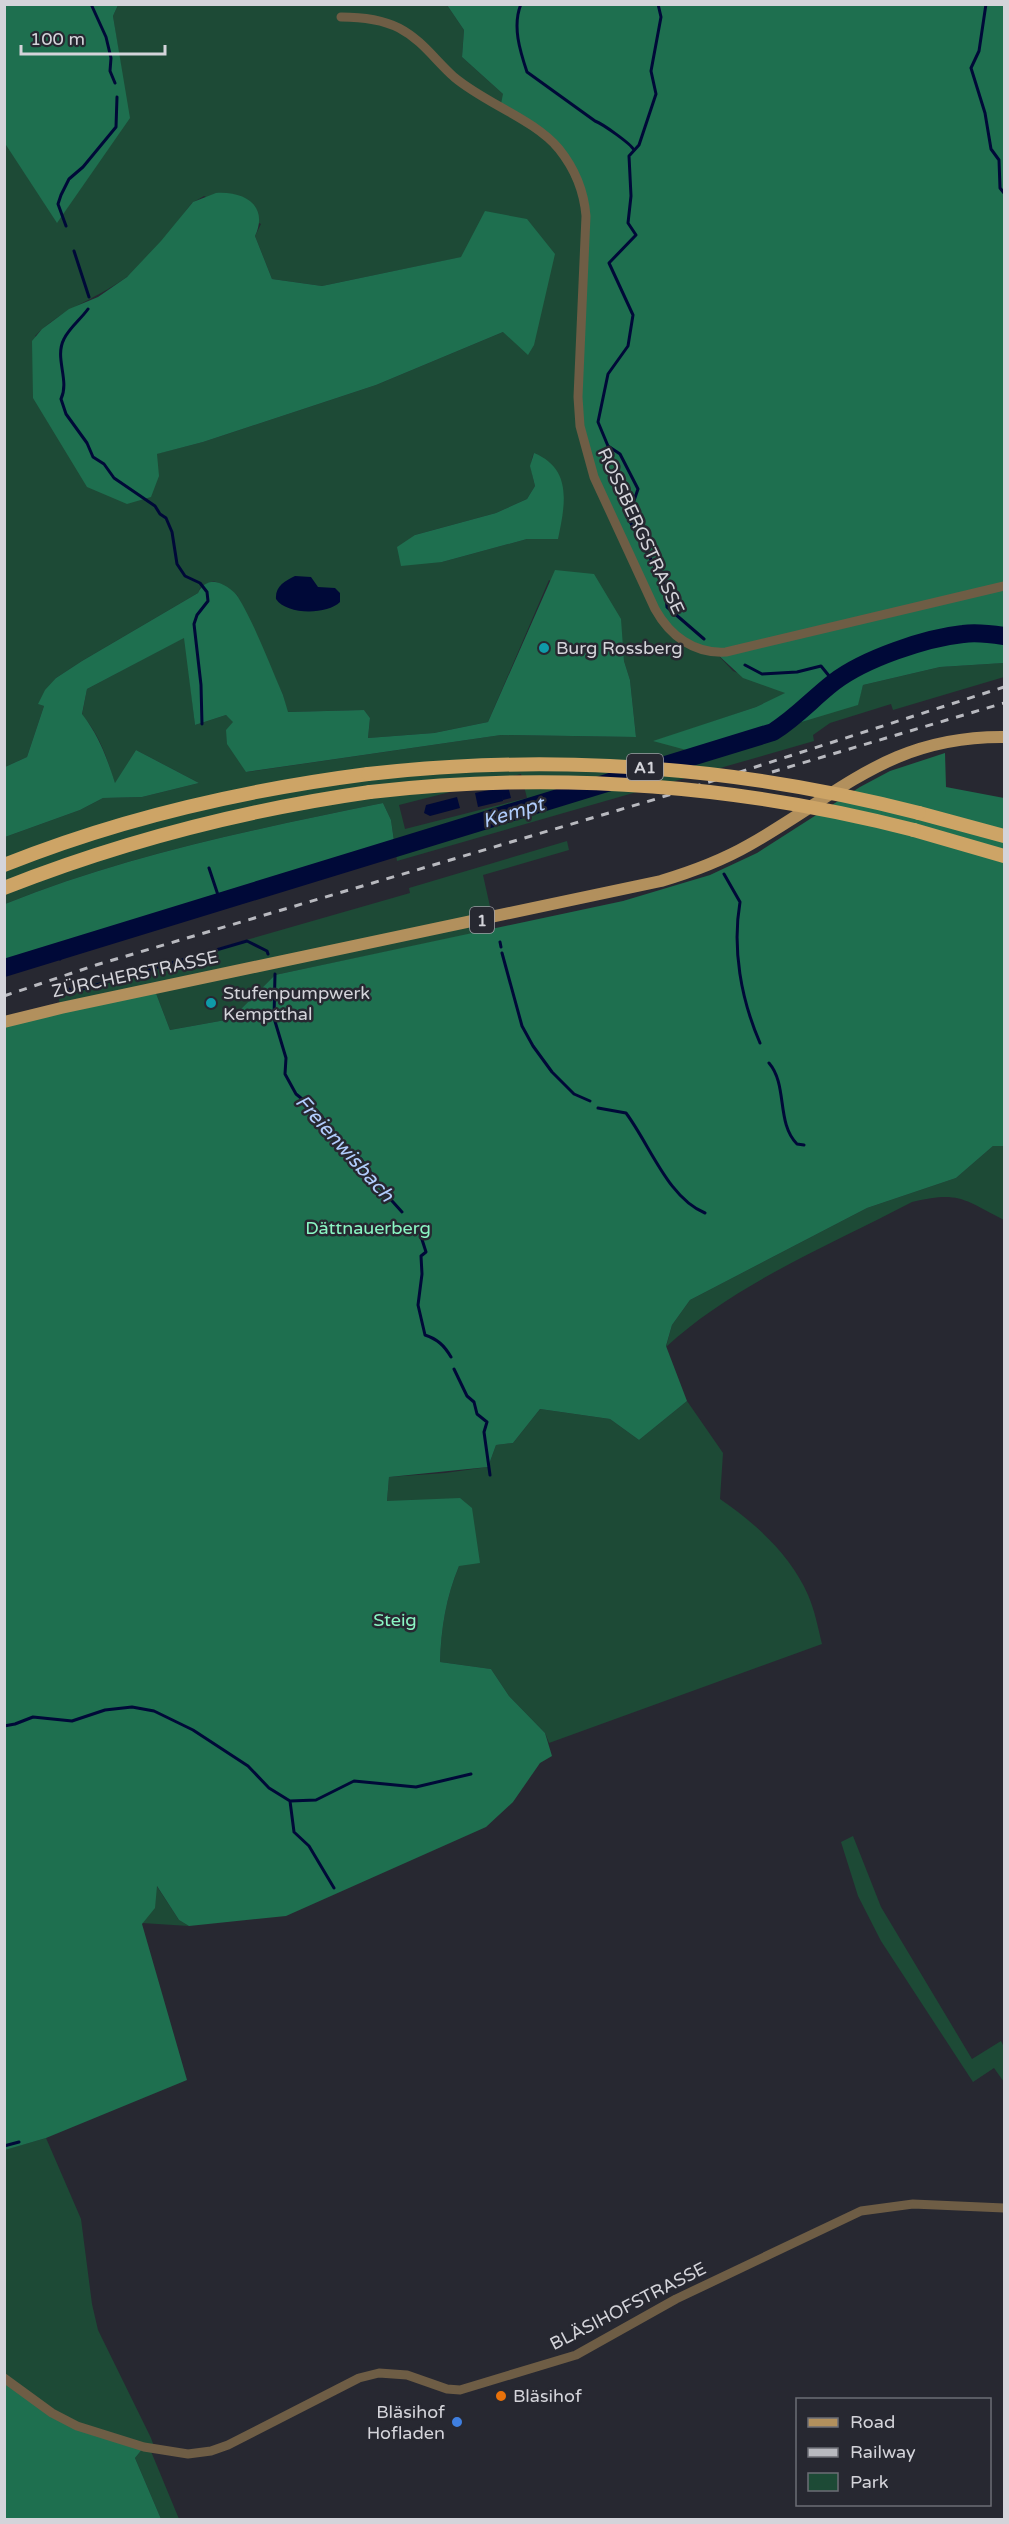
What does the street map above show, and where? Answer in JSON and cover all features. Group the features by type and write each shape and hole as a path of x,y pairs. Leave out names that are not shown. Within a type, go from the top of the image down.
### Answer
{"highway":[{"name":"A1","path":"4,865 88,835 164,813 265,790 368,774 507,764 594,764 655,768 784,783 919,813 1005,836"},
{"name":"A1","path":"4,888 95,855 210,821 294,803 370,792 498,782 645,785 773,800 914,830 1005,856"}],"main road":[{"name":"ZÜRCHERSTRASSE","path":"4,1022 54,1009 668,879 711,864 742,849 861,774 890,759 942,742 977,737 1005,737"}],"street":[{"name":"ROSSBERGSTRASSE","path":"341,17 366,18 384,22 413,36 472,91 543,134 559,149 571,165 582,190 586,216 578,397 583,441 597,484 655,609 664,624 675,635 699,649 726,652 1005,586"},
{"name":"BLÄSIHOFSTRASSE","path":"4,2378 52,2414 77,2426 162,2451 188,2454 203,2452 236,2441 359,2378 379,2373 407,2374 457,2391 562,2360 595,2345 676,2299 861,2211 913,2204 1005,2208"}],"green space":[{"path":"5,4 118,5 113,16 130,118 57,223 5,146"},
{"path":"118,5 447,5 464,30 462,57 503,94 525,122 571,165 716,653 733,671 786,693 756,707 655,741 857,705 863,685 940,667 1004,663 1004,677 893,710 891,704 830,723 813,735 814,741 397,861 391,820 383,803 239,833 144,857 5,904 5,837 80,810 103,798 142,797 199,783 136,750 115,784 98,739 82,715 87,689 185,637 195,725 226,715 234,722 247,772 501,735 636,737 620,619 549,580 488,722 434,733 368,738 370,718 364,710 287,712 283,695 237,595 213,581 200,588 198,593 56,678 39,704 44,706 27,757 5,767 5,146 6,144 57,222 129,118 113,16","holes":["204,196 261,224 255,236 272,279 322,286 462,257 503,332 376,385 203,442 156,454 35,336 56,319 134,271 160,244 192,203","534,453 558,539 527,539 442,562 415,535 496,513 527,499 535,486 532,461","521,774 527,798 405,829 399,805"]},
{"path":"447,5 1004,5 1004,663 940,667 863,685 858,705 690,751 653,741 756,707 785,693 743,678 716,653 669,630 601,492 580,426 585,207 559,149 500,109 503,94 462,57 464,30"},
{"path":"216,193 236,195 252,202 259,216 255,236 272,279 322,286 461,257 485,211 527,219 555,254 534,345 528,355 503,332 376,385 203,442 157,454 159,476 151,497 127,504 87,487 33,398 32,341 42,329 69,309 98,297 127,277 193,202"},
{"path":"534,453 547,460 561,478 564,501 558,539 527,539 442,562 401,566 397,547 415,535 496,513 527,499 535,486 530,466"},
{"path":"555,570 594,574 621,619 624,661 630,680 636,737 501,735 246,772 227,744 226,730 233,722 226,715 195,725 184,638 87,689 82,714 102,747 115,783 136,750 199,783 142,797 103,798 80,810 5,837 5,767 27,757 44,706 38,704 45,690 56,678 198,593 207,583 222,584 238,597 262,645 288,712 364,710 370,718 368,738 434,733 488,722"},
{"name":"Dättnauerberg","path":"945,753 946,787 1004,798 1004,1146 993,1146 956,1178 867,1208 690,1300 672,1325 666,1346 687,1401 639,1440 610,1419 540,1409 513,1443 496,1445 488,1467 389,1477 387,1501 460,1498 472,1508 480,1563 459,1566 445,1613 440,1662 491,1669 509,1696 545,1733 552,1756 540,1763 513,1802 486,1827 286,1916 189,1926 179,1920 157,1886 155,1908 142,1924 187,2080 46,2138 5,2150 5,1022 154,988 170,1030 231,1019 275,975 623,901 710,875 757,853 860,787 890,771"},
{"path":"383,803 391,820 394,841 225,903 5,974 5,904 144,857 239,833"},
{"path":"567,841 569,850 483,875 495,929 275,975 231,1019 170,1030 154,988 61,1008 58,996 72,990 410,893 409,888"},
{"path":"993,1146 1004,1146 1004,1220 969,1202 951,1197 912,1202 752,1285 693,1324 666,1347 672,1325 690,1300 867,1208 956,1178"},
{"path":"687,1401 723,1453 720,1499 759,1529 792,1566 810,1601 822,1644 549,1743 545,1733 509,1696 491,1669 440,1662 445,1613 459,1566 387,1501 389,1477 488,1467 496,1445 513,1443 540,1409 610,1419 639,1440"},
{"path":"853,1836 881,1907 972,2059 1001,2041 1004,2047 1004,2082 994,2068 973,2082 881,1941 858,1896 841,1842"},
{"path":"156,1885 179,1920 189,1926 142,1923"},
{"path":"46,2138 81,2219 92,2304 98,2330 151,2438 155,2449 150,2449 179,2519 161,2519 135,2458 144,2447 77,2426 5,2378 4,2150"},
{"path":"4,2378 52,2413 144,2447 135,2458 161,2519 5,2519"}],"shaded area":[{"path":"295,576 311,577 318,587 335,588 340,593 340,602 317,611 297,610 281,604 276,599 279,587"},
{"path":"508,786 511,798 503,800 502,794 503,801 478,807 475,793"},
{"path":"457,797 460,808 430,816 424,813 426,805"}],"waterway":[{"path":"91,4 106,37 111,58 110,71 115,83"},
{"path":"521,4 517,30 527,72 616,134 634,150"},
{"path":"658,4 661,17 651,71 656,94 639,145 629,156 631,196 628,223 636,235 609,263 633,315 628,346 608,374 598,422 608,446 620,454 638,489 628,518 665,585 667,607 704,639"},
{"path":"986,4 979,51 971,68 985,113 991,149 999,160 1000,188 1004,193"},
{"path":"66,226 58,204 61,195 69,179 83,167 116,127 117,97"},
{"path":"74,251 89,297"},
{"path":"88,309 69,331 61,346 64,384 61,399 66,414 87,443 93,457 104,464 114,478 155,506 166,518 172,532 177,564 185,576 200,583 207,592 208,601 197,615 194,624 201,685 202,724"},
{"name":"Kempt","path":"4,968 773,732 847,673 861,665 913,645 968,633 1004,636"},
{"path":"745,665 762,674 797,672 821,666 834,682"},
{"path":"209,868 220,901"},
{"path":"724,874 740,902 737,938 740,974 748,1009 760,1043"},
{"name":"Freienwisbach","path":"69,989 72,992 247,941 267,951 268,954"},
{"path":"500,942 501,947"},
{"name":"Freienwisbach","path":"57,951 60,959"},
{"path":"502,953 522,1026 533,1046 552,1072 574,1094 590,1101"},
{"name":"Freienwisbach","path":"275,974 274,1018 286,1058 285,1074 296,1094 318,1112 328,1125 335,1142 361,1159 384,1192 402,1212"},
{"path":"769,1063 778,1082 786,1126 797,1144 804,1145"},
{"path":"598,1108 626,1113 680,1196 705,1213"},
{"name":"Freienwisbach","path":"418,1227 426,1252 421,1256 422,1274 418,1305 425,1335 440,1343 451,1357"},
{"name":"Freienwisbach","path":"454,1369 467,1396 474,1402 477,1414 487,1422 484,1432 490,1475"},
{"path":"4,1726 33,1717 72,1721 105,1710 132,1707 154,1711 193,1730 248,1766 269,1788 290,1801 294,1832 309,1846 334,1888"},
{"path":"290,1801 316,1800 354,1781 416,1787 471,1774"},
{"path":"4,2146 19,2142"}],"railway":[{"path":"4,996 96,965 656,799 1004,687"},
{"path":"772,772 1004,703"}],"place":[{"name":"Burg Rossberg","path":"544,648"},
{"name":"Stufenpumpwerk Kemptthal","path":"211,1003"},
{"name":"Bläsihof","path":"501,2396"},
{"name":"Bläsihof Hofladen","path":"457,2422"}],"park label":[{"name":"Steig","path":"395,1620"}]}
